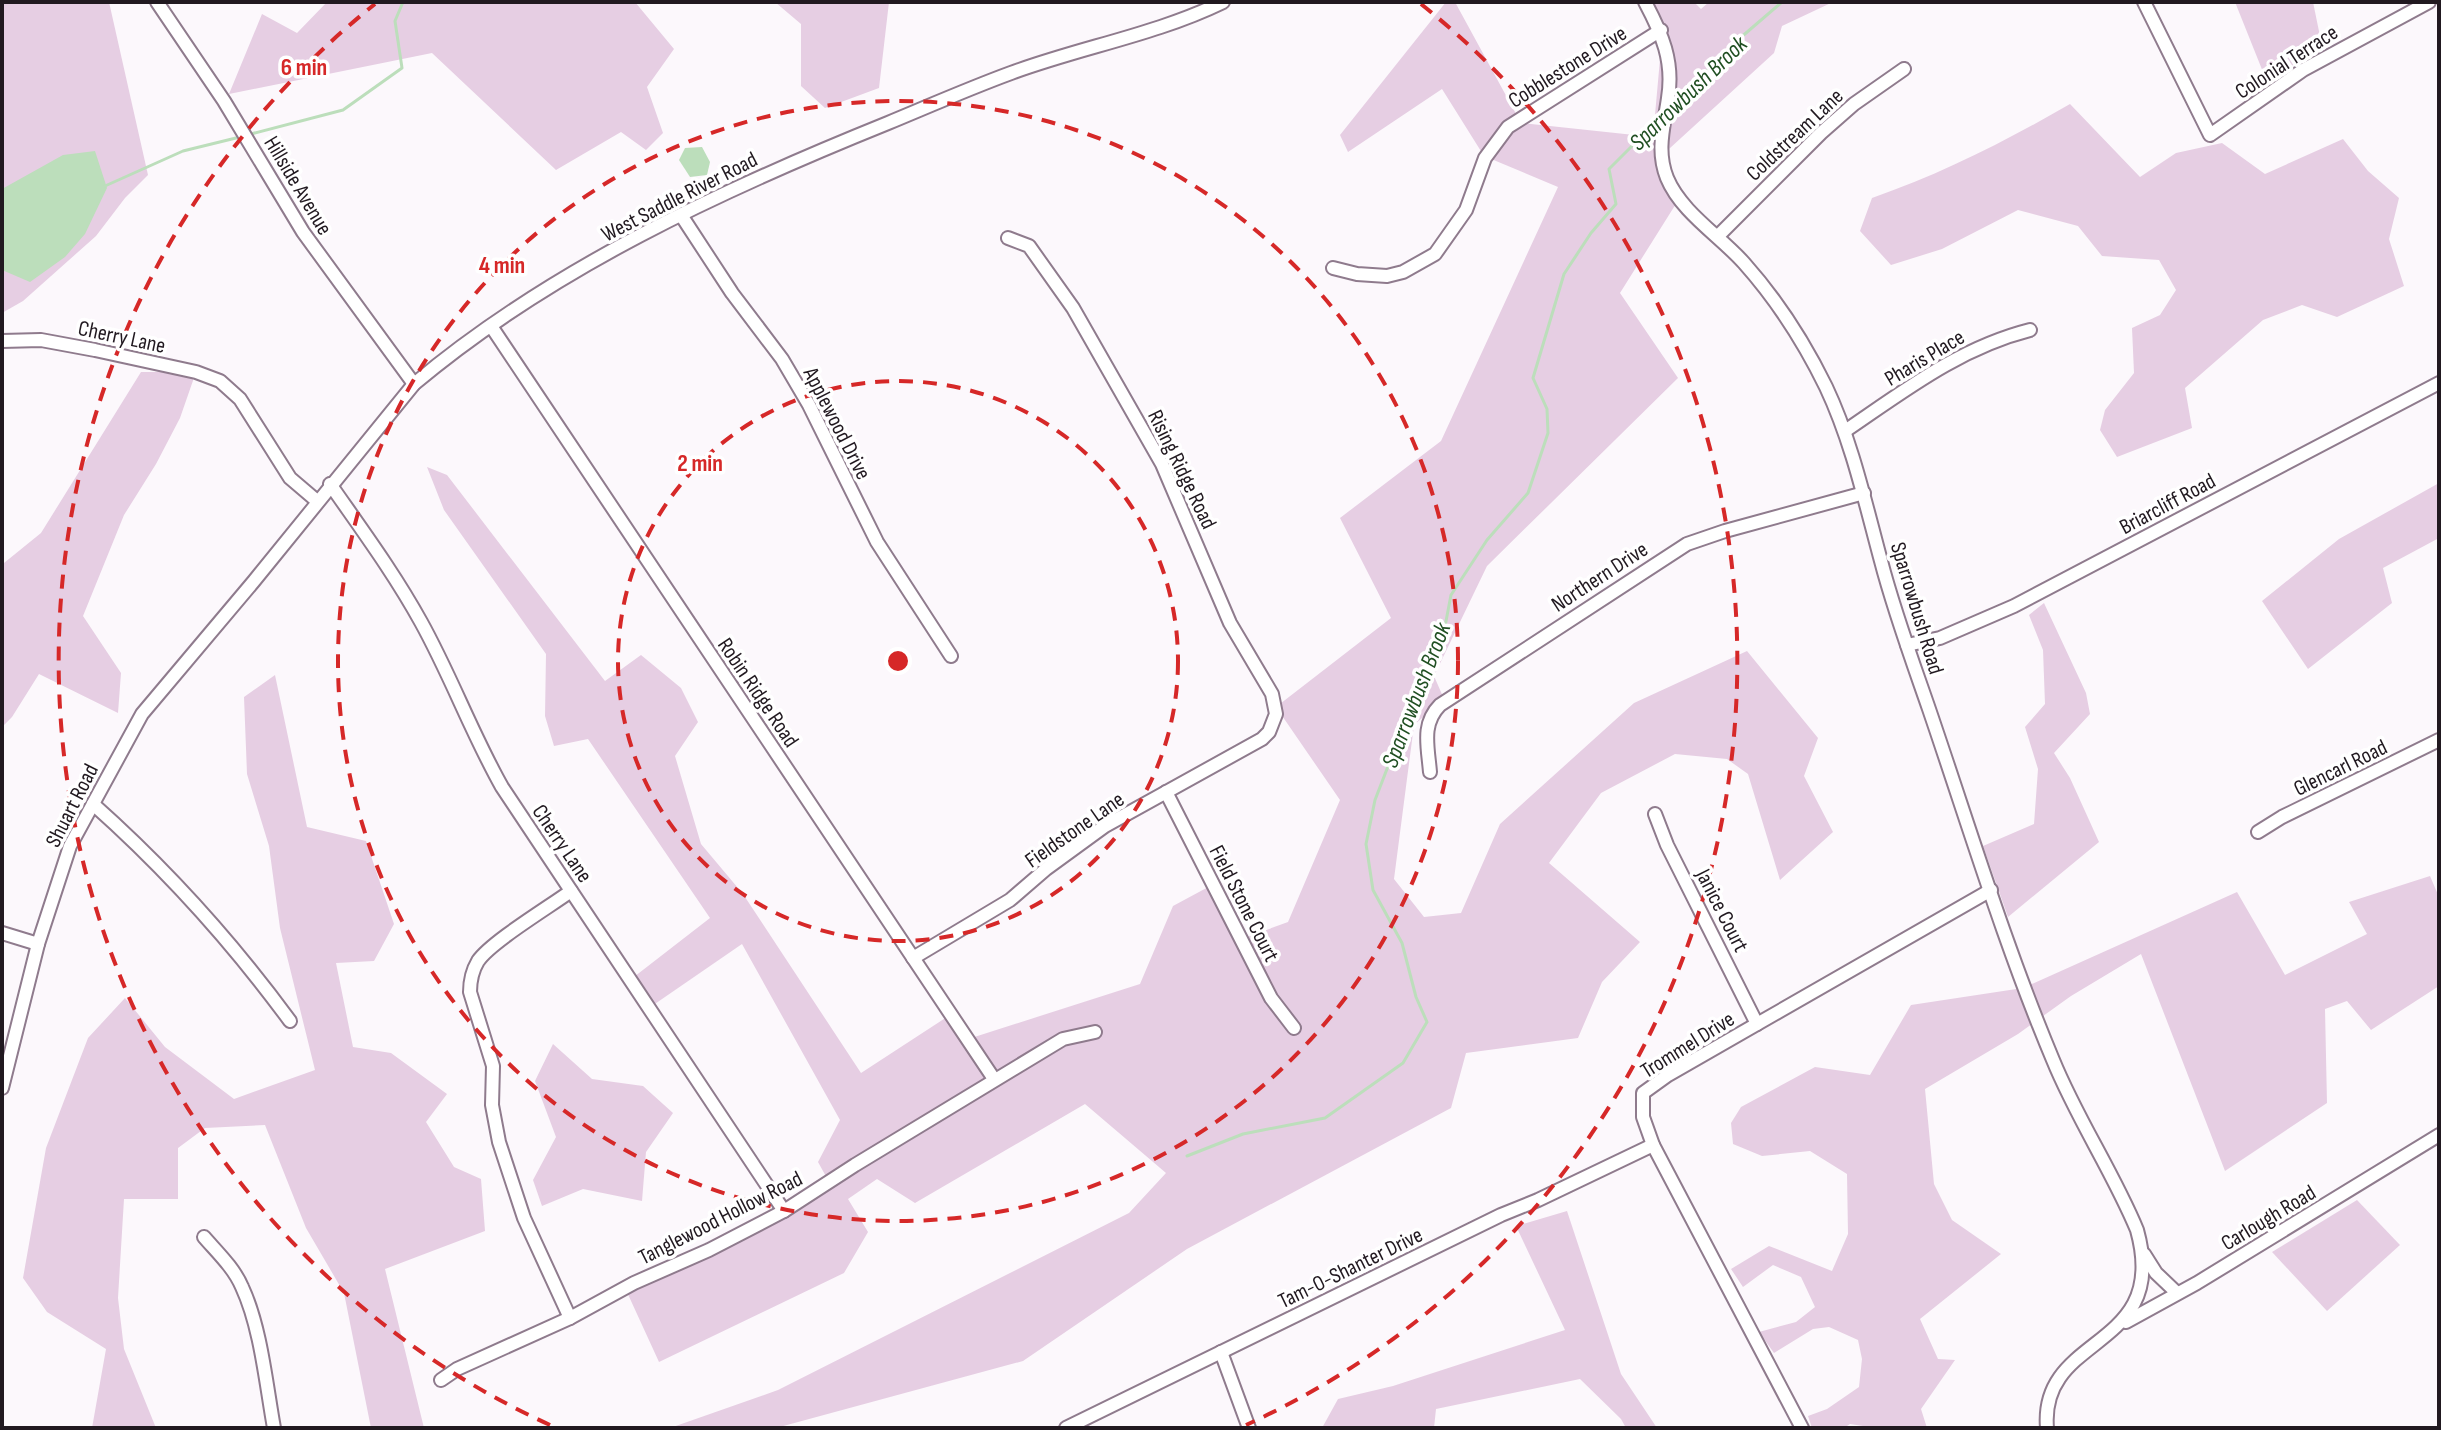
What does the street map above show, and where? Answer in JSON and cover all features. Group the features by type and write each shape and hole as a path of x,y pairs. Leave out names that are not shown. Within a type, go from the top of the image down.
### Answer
{"street":[{"name":"Hillside Avenue","path":"157,2 256,151 303,232 414,384"},
{"name":"West Saddle River Road","path":"254,581 414,384 491,326 559,283 681,215 781,166 1007,74 1158,29 1223,2"},
{"name":"Sparrowbush Road","path":"1645,2 1661,30 1669,72 1668,102 1660,146 1671,187 1752,273 1789,322 1826,387 1845,431 1907,645 2020,976 2054,1064 2127,1205 2144,1254 2156,1273 2177,1293"},
{"name":"Colonial Terrace","path":"2144,2 2210,135 2303,70 2429,2"},
{"name":"Cobblestone Drive","path":"1333,268 1357,274 1387,276 1403,272 1435,254 1466,210 1485,158 1508,127 1661,30"},
{"name":"Coldstream Lane","path":"1718,236 1821,133 1854,104 1904,69"},
{"name":"Applewood Drive","path":"681,215 732,293 782,359 809,405 877,542 951,656"},
{"name":"Rising Ridge Road","path":"1008,238 1029,246 1073,308 1162,464 1230,623 1272,694 1276,714 1269,732 1262,739"},
{"name":"Robin Ridge Road","path":"491,326 994,1079"},
{"name":"Pharis Place","path":"1845,431 1951,361 1992,342 2030,330"},
{"name":"Cherry Lane","path":"2,341 41,340 196,372 220,381 235,393 290,478 317,501"},
{"name":"Briarcliff Road","path":"1907,645 1940,638 2014,606 2439,383"},
{"name":"Cherry Lane","path":"330,484 389,565 423,624 488,762 784,1211"},
{"name":"Northern Drive","path":"1430,772 1426,730 1433,712 1440,705 1640,572 1687,544 1864,493"},
{"name":"Shuart Road","path":"2,1088 38,944 70,846 142,714 254,581"},
{"name":"Fieldstone Lane","path":"913,958 985,917 1105,826 1262,739"},
{"name":"Glencarl Road","path":"2258,832 2282,817 2439,740"},
{"name":"Field Stone Court","path":"1166,792 1271,998 1294,1028"},
{"path":"93,804 217,929 290,1021"},
{"name":"Janice Court","path":"1655,814 1667,845 1757,1024"},
{"name":"Trommel Drive","path":"1802,1428 1653,1145 1643,1117 1643,1093 1668,1075 1991,890"},
{"path":"570,1318 524,1218 499,1142 492,1105 493,1066 470,984 473,972 485,953 571,891"},
{"path":"2,933 38,944"},
{"name":"Tanglewood Hollow Road","path":"441,1380 457,1369 570,1318 634,1283 709,1250 784,1211 1063,1039 1095,1032"},
{"name":"Carlough Road","path":"2115,1329 2439,1135"},
{"name":"Tam-O-Shanter Drive","path":"1066,1428 1501,1215 1653,1145"},
{"path":"204,1237 242,1286 256,1335 274,1428"},
{"name":"Sparrowbush Road","path":"2047,1428 2047,1409 2056,1382 2075,1360 2115,1329 2139,1295 2144,1254"},
{"path":"1221,1352 1238,1391 1249,1428"}],"shaded area":[{"path":"2,2 109,2 148,175 125,198 96,236 23,301 2,313"},
{"path":"327,2 635,2 674,49 647,87 663,133 646,150 621,132 556,170 432,53 229,94 262,14 297,33"},
{"path":"775,2 889,2 879,88 825,108 801,86 801,24"},
{"path":"1446,2 1455,2 1521,123 1653,137 1663,26 1648,2 1694,2 1701,9 1709,2 1833,2 1782,26 1774,53 1658,159 1679,199 1620,293 1678,378 1487,566 1434,676 1444,699 1414,725 1394,879 1424,917 1461,913 1500,824 1634,703 1747,651 1818,738 1804,776 1833,832 1780,880 1748,774 1727,759 1675,754 1601,793 1549,863 1640,942 1602,982 1578,1038 1466,1053 1451,1108 1187,1249 1023,1361 776,1428 670,1428 778,1390 1129,1213 1166,1173 1085,1104 915,1203 877,1179 848,1199 868,1232 844,1273 659,1362 626,1290 828,1180 818,1162 840,1120 742,944 649,1008 630,980 710,918 588,739 554,746 545,716 546,654 444,510 427,467 447,475 605,681 641,655 681,688 698,722 675,756 701,844 743,894 861,1073 950,1015 965,1040 1140,984 1173,906 1212,885 1239,940 1288,922 1340,800 1276,707 1391,618 1340,518 1441,441 1558,187 1484,156 1442,89 1348,152 1340,135"},
{"path":"2235,2 2313,2 2322,46 2267,82"},
{"path":"2070,104 2140,177 2176,153 2222,143 2265,174 2343,139 2368,171 2399,198 2389,239 2404,286 2337,317 2302,305 2263,320 2185,388 2192,428 2117,457 2100,430 2105,410 2134,373 2132,328 2160,315 2176,290 2159,260 2102,256 2078,226 2018,210 1942,249 1891,265 1860,231 1872,198 1973,156"},
{"path":"702,147 710,162 707,175 690,177 679,160 685,148"},
{"path":"95,151 107,188 85,234 65,257 30,282 2,270 2,189 63,155"},
{"path":"141,372 196,372 180,418 124,515 83,616 121,673 118,713 39,674 12,717 2,727 2,561 4,563 41,533"},
{"path":"2439,483 2439,538 2383,568 2392,603 2308,669 2262,601 2339,539"},
{"path":"2044,603 2086,693 2090,714 2054,753 2070,778 2099,842 2008,917 1983,846 2034,824 2038,769 2025,727 2045,704 2043,650 2029,615"},
{"path":"275,675 307,827 366,841 394,924 374,961 336,963 353,1047 391,1053 447,1094 426,1122 454,1167 481,1179 485,1231 385,1269 424,1428 371,1428 344,1293 306,1228 265,1125 205,1128 178,1148 178,1199 124,1199 118,1298 124,1349 156,1428 92,1428 106,1349 47,1312 23,1278 46,1148 88,1038 125,998 165,1047 234,1099 315,1070 280,928 269,846 247,774 244,697"},
{"path":"2430,876 2439,897 2439,986 2371,1030 2347,1001 2325,1009 2327,1103 2225,1171 2141,954 2071,996 2018,1034 1925,1089 1934,1184 1952,1220 2001,1254 1920,1319 1938,1359 1955,1360 1921,1409 1927,1428 1876,1428 1850,1424 1844,1428 1812,1428 1808,1416 1827,1409 1859,1387 1862,1359 1858,1340 1829,1327 1813,1329 1774,1353 1759,1332 1796,1322 1815,1307 1801,1277 1773,1265 1743,1287 1731,1269 1769,1246 1832,1271 1848,1234 1847,1174 1810,1151 1762,1156 1733,1144 1731,1123 1741,1107 1815,1067 1870,1075 1911,1005 2023,988 2237,892 2285,975 2367,934 2349,902"},
{"path":"553,1044 592,1079 643,1086 673,1113 646,1152 642,1201 583,1189 542,1206 533,1180 556,1137 535,1081"},
{"path":"2357,1200 2400,1245 2327,1311 2272,1252"},
{"path":"1567,1211 1621,1374 1657,1428 1626,1428 1621,1419 1580,1379 1436,1409 1434,1428 1322,1428 1338,1399 1393,1386 1565,1330 1516,1226"}],"waterway":[{"path":"247,135 343,110 402,68 395,21 403,2"},
{"name":"Sparrowbush Brook","path":"1670,108 1739,39 1782,2"},
{"name":"Sparrowbush Brook","path":"1187,1156 1243,1134 1325,1118 1403,1063 1427,1022 1416,997 1402,943 1373,890 1366,844 1375,800 1409,712 1442,642 1451,595 1487,540 1528,493 1548,433 1547,409 1533,378 1564,274 1591,233 1616,204 1609,169 1659,119"},
{"path":"105,186 183,151 240,137"}]}
